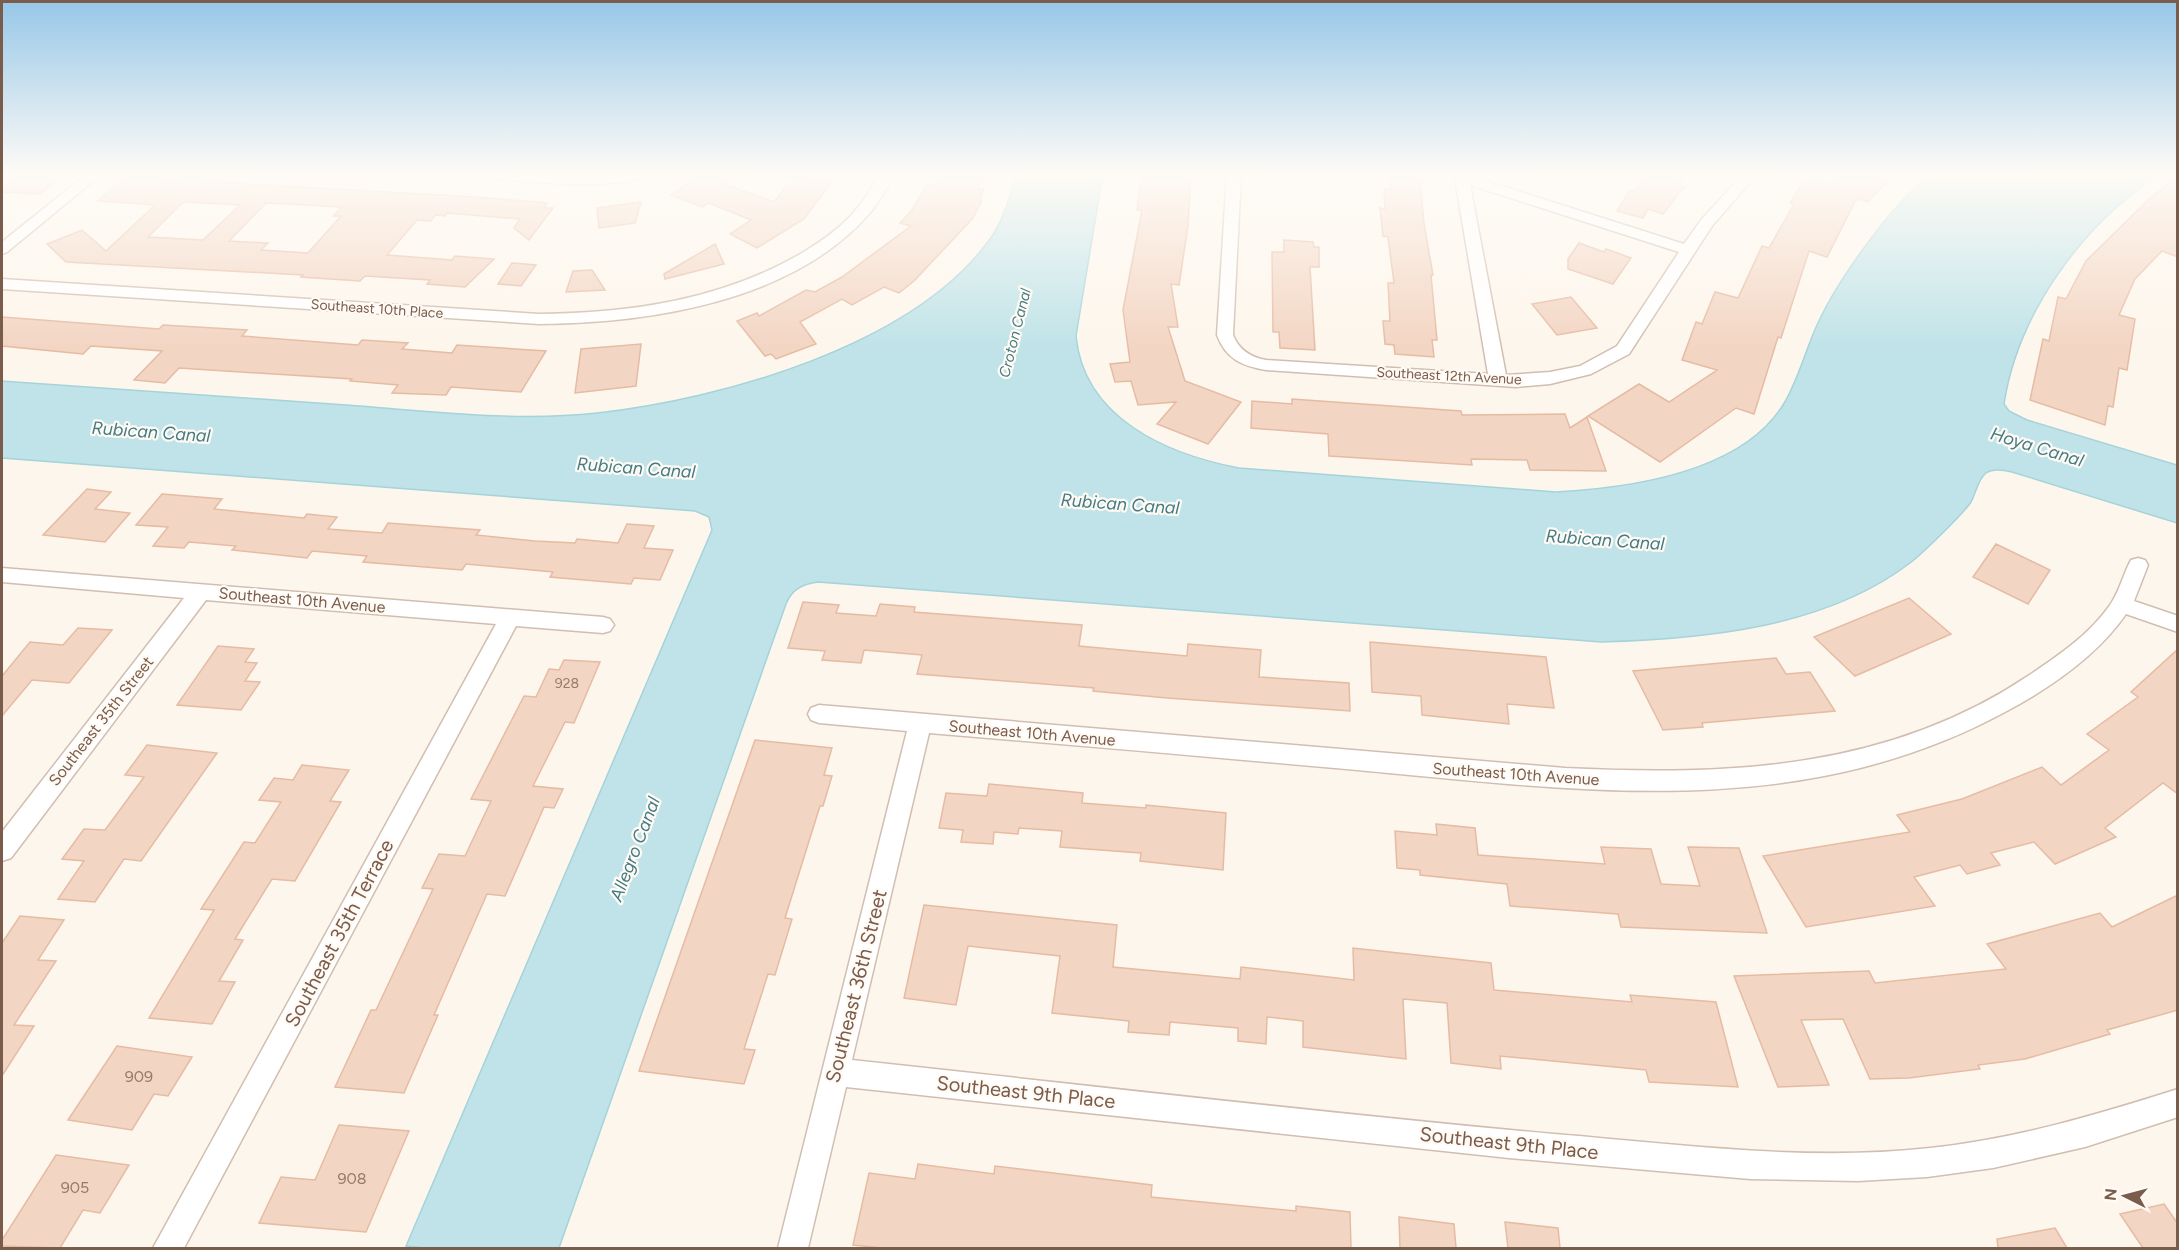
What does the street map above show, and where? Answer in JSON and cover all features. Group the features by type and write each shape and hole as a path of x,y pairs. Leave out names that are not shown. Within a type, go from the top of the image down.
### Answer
{"street":[{"path":"2,249 24,231"},
{"name":"Southeast 10th Place","path":"2,284 563,320 616,316 672,307 749,285 810,255 844,231"},
{"name":"Southeast 12th Avenue","path":"1231,231 1225,335 1233,352 1245,360 1266,365 1498,380 1534,380 1568,375 1594,367 1615,356 1630,342 1700,231"},
{"path":"1473,231 1498,380"},
{"path":"1632,231 1687,250"},
{"name":"Southeast 10th Avenue","path":"819,714 1565,778 1644,783 1734,780 1777,775 1891,750 1956,727 1996,709 2031,688 2078,653 2106,627 2124,605 2134,582 2138,565"},
{"name":"Southeast 10th Avenue","path":"2,575 603,625"},
{"name":"Southeast 35th Street","path":"2,850 201,591"},
{"path":"2124,605 2178,624"},
{"name":"Southeast 35th Terrace","path":"168,1248 510,617"},
{"name":"Southeast 36th Street","path":"793,1248 920,723"},
{"name":"Southeast 9th Place","path":"836,1072 1509,1144 1760,1166 1858,1167 1927,1163 1993,1154 2085,1133 2178,1103"}],"water":[{"path":"1093,231 1076,336 1082,365 1095,389 1112,410 1133,428 1157,442 1211,462 1239,468 1556,492 1649,481 1681,472 1712,461 1740,447 1764,428 1788,396 1817,325 1838,286 1876,231 2093,231 2059,272 2040,303 2024,336 2012,370 2004,404 2009,411 2027,420 2177,465 2177,523 2012,472 1992,470 1986,473 1979,482 1971,502 1924,551 1877,585 1840,602 1802,616 1722,633 1681,638 1601,642 818,582 803,586 791,595 786,604 559,1248 406,1246 712,530 709,517 695,511 2,458 2,381 503,416 597,413 647,406 756,380 812,361 865,337 914,309 956,277 995,232"}],"building":[{"path":"84,231 106,251 127,231 154,231 148,237 203,240 212,231 238,231 229,241 268,243 261,250 308,253 327,231 407,231 387,255 452,260 455,256 494,259 465,287 427,284 430,280 365,276 360,281 301,277 303,275 66,262 47,244"},
{"path":"518,231 536,231 529,240"},
{"path":"734,231 784,231 757,248 730,234"},
{"path":"904,231 961,231 914,281 899,293 884,287 852,305 842,299 800,322 816,344 776,359 771,354 765,356 737,321 757,313 759,316 806,290 815,292 842,277"},
{"path":"1138,231 1187,231 1179,285 1171,284 1178,327 1168,327 1185,381 1241,402 1208,444 1157,424 1176,402 1138,405 1131,381 1115,382 1110,364 1130,362 1123,310"},
{"path":"1382,231 1425,231 1433,275 1431,275 1437,340 1432,340 1434,357 1395,354 1394,345 1385,344 1383,321 1390,321 1388,283 1394,283 1388,237 1383,236"},
{"path":"1778,231 1840,231 1827,257 1809,251 1781,338 1778,337 1754,414 1736,408 1660,462 1588,416 1639,384 1669,402 1717,370 1682,360 1696,322 1702,324 1715,292 1738,298 1762,246 1769,248"},
{"path":"2116,231 2178,231 2178,257 2162,251 2135,279 2119,315 2135,319 2127,370 2119,368 2113,407 2108,406 2105,425 2030,400 2043,339 2049,341 2058,297 2066,299 2086,261"},
{"path":"1284,240 1313,242 1314,247 1319,247 1319,267 1310,267 1315,350 1280,348 1279,332 1273,332 1272,252 1284,252"},
{"path":"1579,243 1631,258 1613,284 1568,269 1568,259"},
{"path":"715,244 724,264 665,279 664,274"},
{"path":"512,263 536,265 521,286 498,284"},
{"path":"592,270 605,290 566,292 573,271"},
{"path":"1571,297 1597,328 1557,335 1532,304"},
{"path":"2,317 159,329 163,325 247,330 242,336 358,345 362,340 408,343 402,349 452,353 457,345 546,351 521,392 451,387 446,395 392,393 398,385 350,381 352,379 179,368 165,383 134,380 162,351 91,346 83,354 2,346"},
{"path":"641,344 636,386 575,393 581,349"},
{"path":"1292,399 1461,411 1462,415 1565,414 1570,428 1587,417 1606,471 1530,470 1527,460 1471,459 1472,465 1329,456 1328,434 1251,428 1252,401 1292,404"},
{"path":"87,489 111,492 95,509 130,513 105,542 43,535"},
{"path":"162,494 222,499 214,509 304,518 307,514 337,517 328,529 382,533 388,523 480,530 476,535 535,541 575,543 577,539 618,543 627,524 654,526 644,548 673,550 660,580 634,578 631,584 550,577 553,572 466,564 462,570 363,562 367,556 312,551 307,558 232,550 236,546 189,542 184,548 153,546 168,527 136,525"},
{"path":"1996,544 2050,570 2028,604 1973,577"},
{"path":"1909,598 1951,634 1855,676 1814,637"},
{"path":"803,602 839,605 836,613 876,616 880,604 915,607 914,612 1082,625 1079,646 1187,656 1188,644 1261,650 1259,677 1349,683 1350,711 1167,698 1093,691 1094,688 917,674 922,655 864,650 861,663 822,660 825,651 788,648"},
{"path":"78,628 112,630 69,683 32,680 2,716 2,676 30,642 63,645"},
{"path":"1370,642 1546,657 1554,708 1507,704 1509,724 1422,715 1421,696 1372,692"},
{"path":"218,646 254,649 245,662 257,663 245,681 260,682 241,710 177,705"},
{"path":"2178,649 2178,794 2163,783 2105,828 2116,837 2055,864 2034,842 1991,853 2000,865 1967,874 1960,865 1914,877 1935,906 1806,927 1763,856 1910,832 1897,815 1962,799 2042,767 2061,785 2109,750 2087,734 2138,697 2131,692"},
{"path":"1776,658 1786,674 1810,672 1835,711 1702,723 1703,727 1663,730 1633,671"},
{"path":"564,660 600,662 574,723 565,722 533,786 563,789 554,808 544,807 505,896 487,894 434,1015 438,1015 404,1093 335,1087 371,1010 376,1010 433,889 422,888 439,854 465,856 491,801 471,799 524,696 536,697 549,669 559,670"},
{"path":"755,740 832,748 824,775 832,776 823,806 820,806 785,918 792,919 775,975 768,974 744,1049 755,1050 744,1084 639,1071"},
{"path":"147,745 217,753 141,861 124,859 95,902 58,899 84,861 62,859 84,829 105,830 144,777 125,775"},
{"path":"302,765 349,770 330,801 341,802 295,881 272,879 235,939 243,940 219,981 235,982 212,1024 149,1018 214,910 201,909 244,842 255,843 281,802 259,800 274,778 293,780"},
{"path":"989,784 1083,793 1082,803 1146,808 1146,805 1226,813 1223,870 1140,861 1141,853 1060,847 1062,831 1019,828 1018,834 994,832 993,844 961,842 963,830 939,828 946,793 987,796"},
{"path":"1436,824 1475,828 1478,855 1605,864 1601,847 1651,849 1661,884 1700,886 1688,847 1739,848 1767,933 1621,927 1618,914 1510,906 1507,884 1420,875 1420,870 1397,868 1395,831 1437,835"},
{"path":"2178,895 2178,1010 2107,1030 2110,1034 2025,1059 1978,1065 1980,1069 1909,1078 1870,1079 1843,1019 1801,1020 1829,1085 1778,1087 1734,976 1869,971 1875,983 2006,969 1987,944 2100,913 2112,927"},
{"path":"924,905 1117,925 1113,967 1240,979 1241,967 1354,980 1353,948 1491,963 1494,990 1632,1002 1630,995 1716,1002 1738,1087 1649,1082 1646,1070 1500,1056 1501,1069 1451,1063 1447,1003 1403,999 1406,1059 1303,1047 1303,1021 1267,1017 1266,1044 1238,1041 1238,1028 1170,1022 1169,1035 1128,1032 1129,1021 1052,1013 1060,956 968,946 956,1005 904,998"},
{"path":"20,916 64,920 38,960 56,961 14,1025 34,1026 2,1076 2,943"},
{"path":"117,1046 192,1057 168,1096 154,1094 132,1130 68,1120"},
{"path":"339,1125 409,1131 366,1232 259,1223 281,1177 315,1180"},
{"path":"56,1155 129,1165 100,1213 83,1210 60,1248 2,1246 2,1240"},
{"path":"918,1164 994,1174 995,1166 1152,1185 1151,1197 1296,1211 1296,1206 1350,1212 1351,1248 882,1248 853,1245 869,1173 915,1179"},
{"path":"2164,1204 2178,1224 2178,1248 2143,1248 2120,1214"},
{"path":"1399,1217 1454,1224 1456,1248 1400,1248"},
{"path":"1505,1222 1558,1228 1560,1248 1508,1248"},
{"path":"2055,1228 2067,1248 1998,1248 1997,1239"}],"water label":[{"name":"Croton Canal","path":"1015,333"},
{"name":"Rubican Canal","path":"151,432"},
{"name":"Hoya Canal","path":"2037,447"},
{"name":"Rubican Canal","path":"636,468"},
{"name":"Rubican Canal","path":"1120,504"},
{"name":"Rubican Canal","path":"1605,540"},
{"name":"Allegro Canal","path":"635,849"}]}
